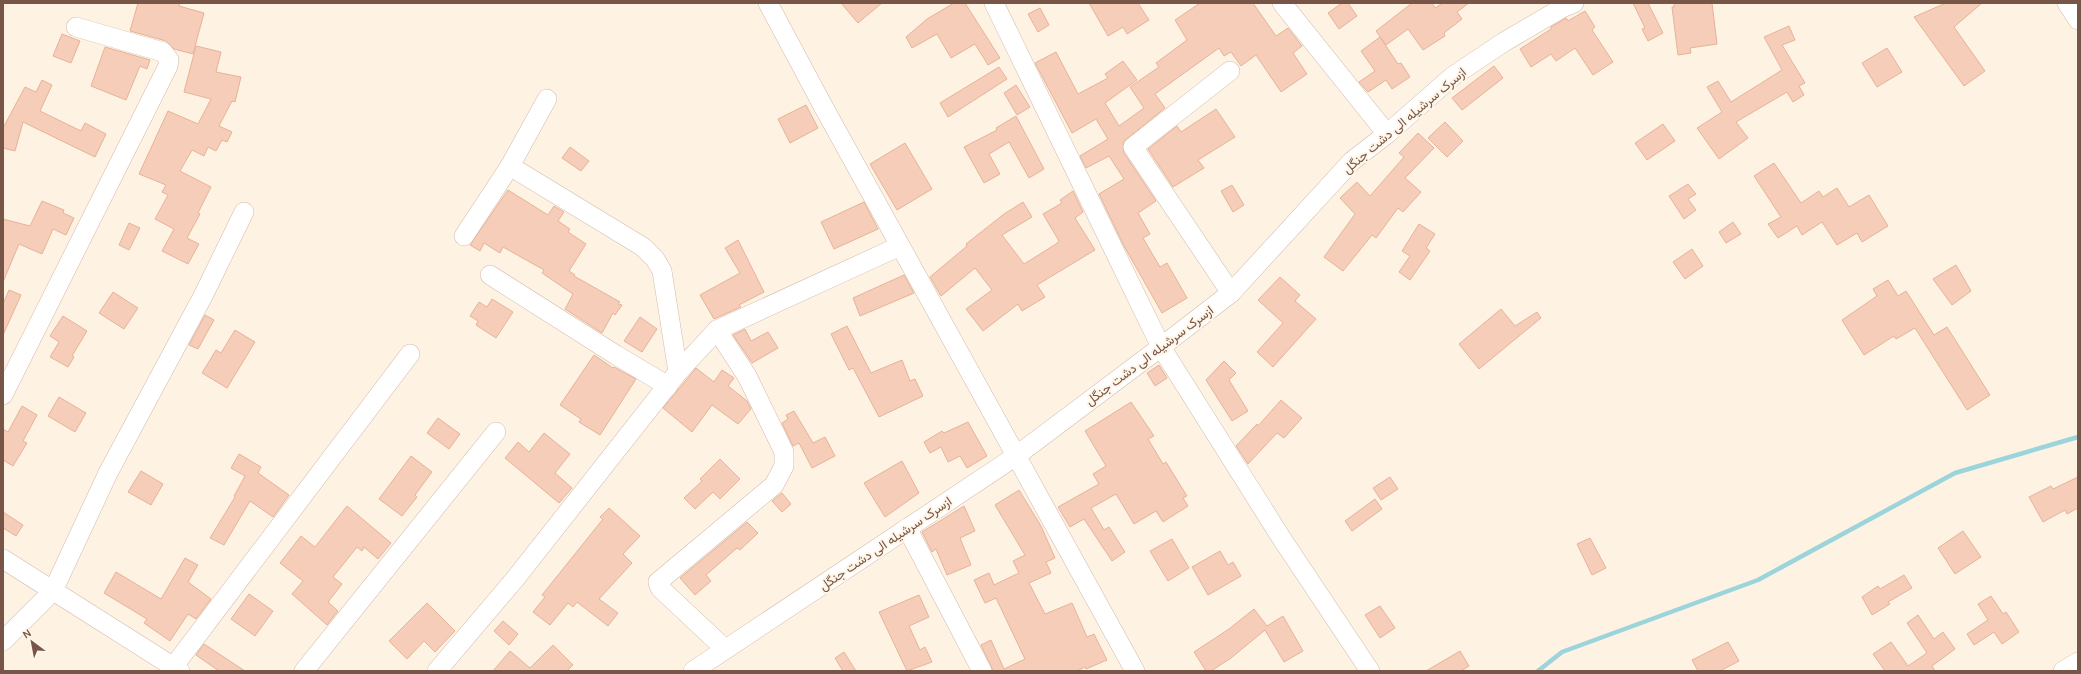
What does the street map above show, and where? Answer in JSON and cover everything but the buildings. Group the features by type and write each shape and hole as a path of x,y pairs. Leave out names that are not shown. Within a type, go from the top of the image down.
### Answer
{"street":[{"path":"768,3 900,246 1135,671"},
{"path":"994,3 1161,347 1282,539 1370,671"},
{"path":"1282,3 1387,134"},
{"name":"ازسرک سرشیله الی دشت جنگل","path":"693,671 1016,456 1161,347 1230,293 1352,161 1387,134 1452,76 1511,38 1562,8 1574,3"},
{"path":"2067,3 2078,20"},
{"path":"3,395 168,66 169,60 163,52 76,27"},
{"path":"1230,71 1133,147 1230,293"},
{"path":"464,236 510,166 547,99"},
{"path":"510,166 643,247 655,259 662,271 673,379"},
{"path":"3,641 53,591 108,473 203,296 244,212"},
{"path":"437,671 515,579 673,379 717,330 900,246"},
{"path":"490,275 616,355 673,379"},
{"path":"717,330 746,376 781,445 784,452 784,466 774,484 658,582 660,588 726,648"},
{"path":"3,559 177,669 410,354"},
{"path":"304,671 496,432"},
{"path":"907,528 982,671"},
{"path":"2063,671 2078,662"}],"waterway":[{"path":"1538,671 1562,652 1758,580 1955,473 2078,437"}]}
